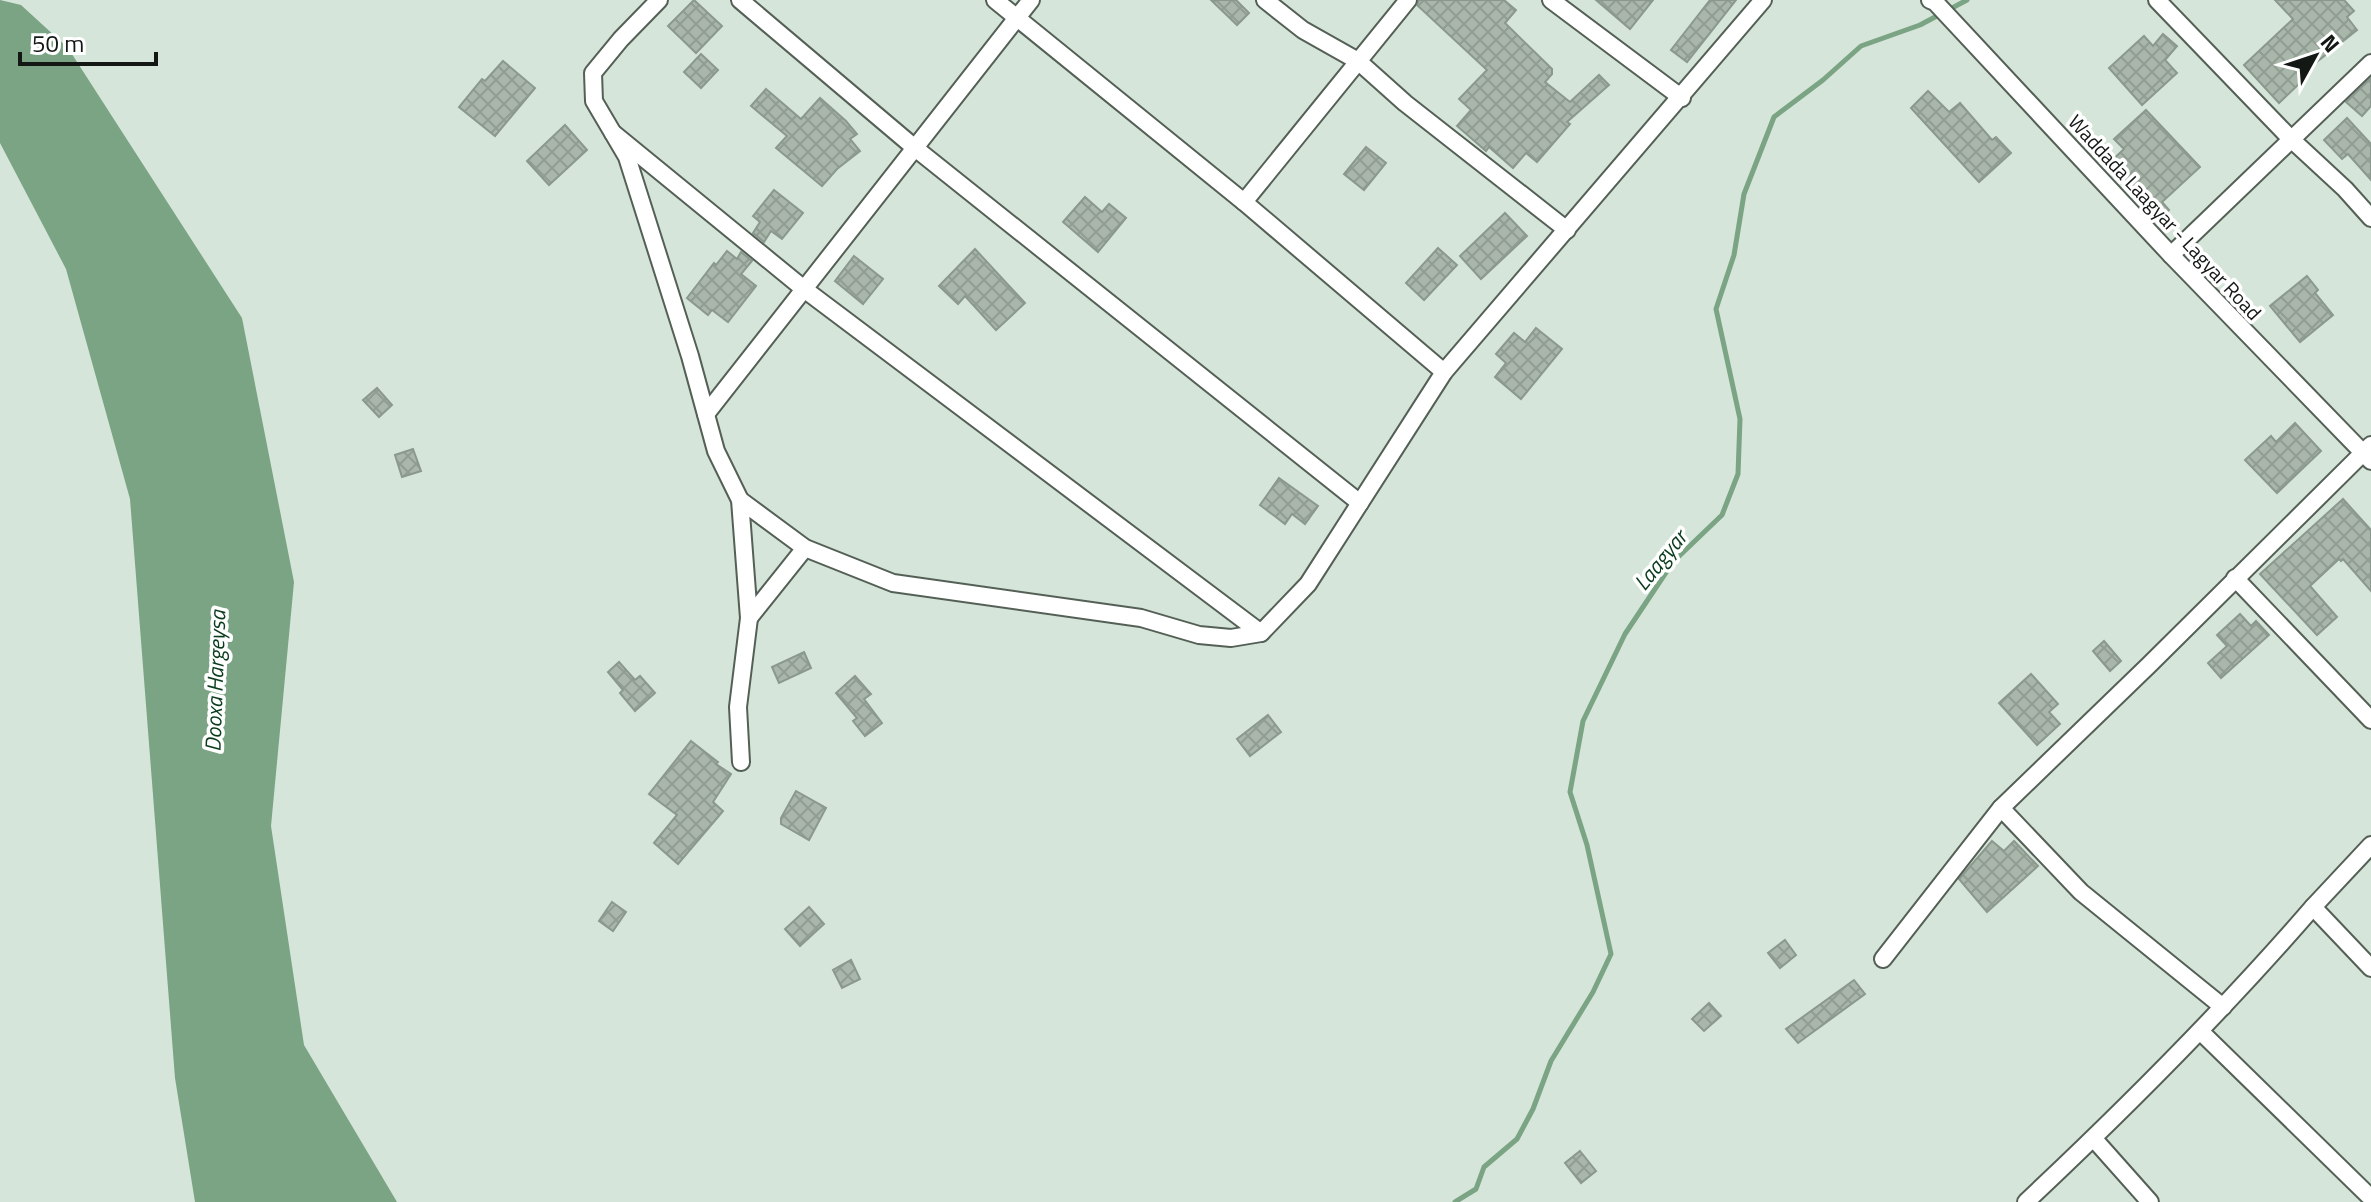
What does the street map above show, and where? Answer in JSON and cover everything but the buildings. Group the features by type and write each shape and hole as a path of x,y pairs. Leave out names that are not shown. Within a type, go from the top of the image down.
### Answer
{"street":[{"path":"659,0 593,73 594,101 627,157 716,451 740,500 749,618 738,707 741,762"},
{"path":"740,0 915,148 1360,503"},
{"path":"995,0 1244,202 1444,372"},
{"path":"706,414 1031,0"},
{"path":"1265,0 1303,30 1358,61 1405,103 1567,230"},
{"path":"1244,202 1408,0"},
{"path":"1551,0 1682,98"},
{"path":"740,500 805,548 893,583 1141,618 1199,635 1231,638 1261,633 1308,584 1444,372 1763,0"},
{"path":"2157,0 2371,218"},
{"name":"Waddada Laagyar - Lagyar Road","path":"1933,1 2171,255 2368,453"},
{"path":"2171,255 2371,63"},
{"path":"613,133 804,289 1261,633"},
{"path":"1883,959 2001,808 2235,578 2368,453"},
{"path":"749,618 805,548"},
{"path":"2235,578 2371,720"},
{"path":"2001,808 2081,892 2223,1007"},
{"path":"2026,1202 2094,1139 2200,1031 2371,845"},
{"path":"2313,907 2371,968"},
{"path":"2200,1031 2371,1198"},
{"path":"2094,1139 2150,1202"}],"water":[{"name":"Dooxa Hargeysa","path":"0,0 21,5 68,48 242,318 294,582 271,826 304,1045 397,1202 195,1202 175,1078 130,499 66,269 0,143"}],"waterway":[{"name":"Laagyar","path":"1455,1202 1476,1189 1484,1167 1517,1139 1533,1109 1551,1061 1593,992 1611,954 1587,845 1570,792 1583,721 1625,634 1673,562 1722,515 1738,474 1740,419 1716,309 1734,255 1744,194 1774,117 1861,46 1920,25 1967,0"}]}
